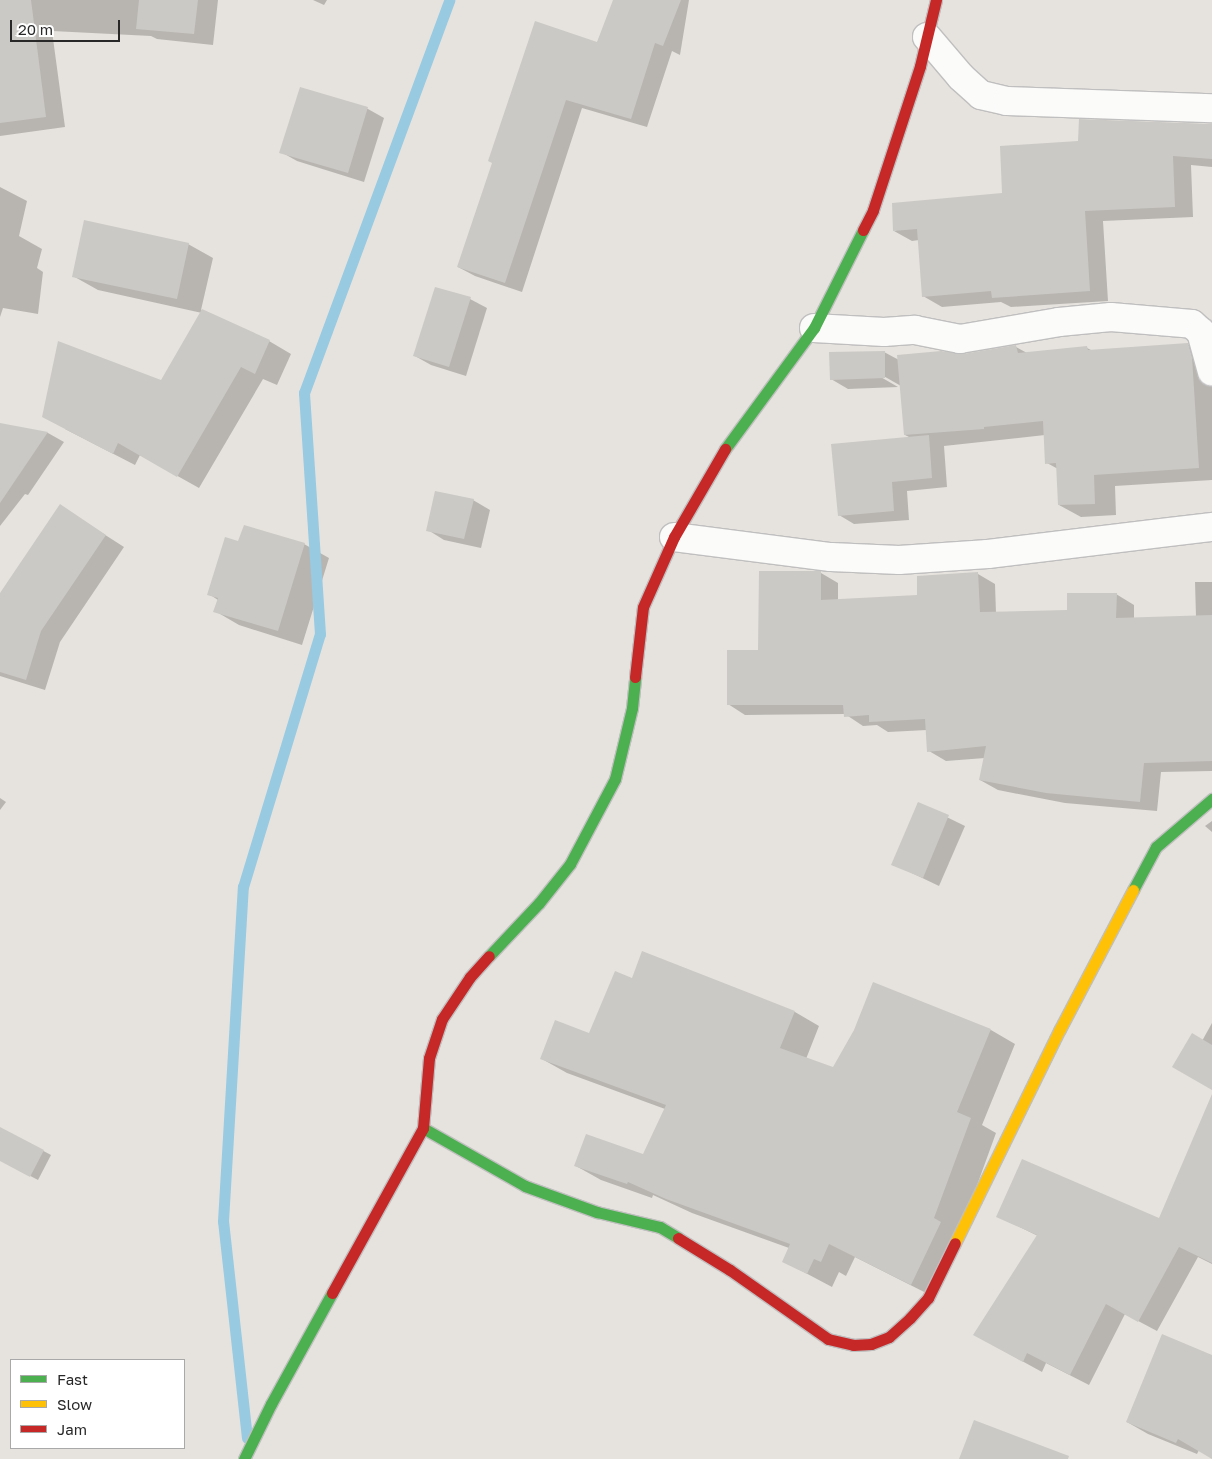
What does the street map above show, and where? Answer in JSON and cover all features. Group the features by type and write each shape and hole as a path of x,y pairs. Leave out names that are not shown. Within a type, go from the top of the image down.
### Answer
{"street":[{"path":"244,1459 271,1404 423,1128 429,1058 442,1019 470,977 539,903 570,864 615,779 632,708 643,607 674,537 722,453 814,328 873,210 928,37 936,0"},
{"path":"928,37 961,77 981,95 1007,101 1212,108"},
{"path":"814,328 884,332 915,330 960,340 1059,322 1111,317 1192,324 1202,332 1212,372"},
{"path":"674,537 831,557 899,560 988,554 1212,528"},
{"path":"423,1128 525,1186 597,1212 660,1227 730,1270 828,1339 853,1345 871,1344 889,1337 928,1298 1060,1029 1156,847 1170,833 1212,799"}],"building":[{"path":"0,0 31,0 46,117 0,123"},
{"path":"139,0 198,0 194,34 136,29"},
{"path":"613,0 681,0 663,46 655,43 631,119 566,100 505,283 457,267 492,163 488,161 535,21 597,42"},
{"path":"300,87 368,107 348,173 279,153"},
{"path":"1079,119 1212,124 1212,159 1173,156 1175,207 1085,211 1090,291 992,298 991,291 922,297 917,229 893,231 892,203 1002,193 1000,146 1078,141"},
{"path":"84,220 189,243 177,299 72,277"},
{"path":"435,287 471,297 449,367 413,356"},
{"path":"202,309 270,340 255,374 241,367 177,477 118,443 113,454 42,417 58,341 161,380"},
{"path":"1188,343 1192,357 1199,468 1094,475 1095,504 1058,505 1056,463 1045,464 1043,421 984,427 984,429 904,435 897,355 941,351 963,354 1016,345 1018,353 1087,346 1088,350"},
{"path":"885,351 885,378 830,380 829,352"},
{"path":"0,423 48,432 0,503"},
{"path":"929,435 932,478 892,482 894,511 838,516 831,444"},
{"path":"435,491 474,499 464,539 426,531"},
{"path":"60,504 106,535 41,631 26,680 0,672 0,593"},
{"path":"244,525 305,543 278,631 213,612 218,598 207,595 225,537 238,541"},
{"path":"759,571 821,571 821,600 917,595 917,576 978,572 980,612 1067,610 1067,593 1117,593 1116,618 1212,615 1212,761 1144,763 1140,802 1046,793 979,780 986,746 927,752 925,719 869,722 869,715 844,717 843,705 727,705 727,650 758,650"},
{"path":"918,802 949,815 923,878 891,865"},
{"path":"642,951 795,1011 780,1048 833,1067 854,1030 873,982 991,1029 957,1112 971,1118 934,1218 941,1222 911,1285 829,1244 821,1262 814,1259 807,1274 782,1262 790,1244 666,1199 628,1182 627,1184 574,1166 586,1134 643,1154 666,1105 540,1059 555,1020 589,1033 615,971 632,978"},
{"path":"1192,1033 1212,1045 1212,1090 1172,1067"},
{"path":"1212,1094 1212,1263 1179,1247 1138,1322 1106,1304 1070,1375 1027,1353 1023,1362 973,1335 1037,1235 996,1217 1022,1159 1159,1218"},
{"path":"0,1127 44,1150 30,1177 0,1161"},
{"path":"1162,1334 1212,1355 1212,1459 1178,1439 1176,1443 1126,1422"},
{"path":"974,1420 1069,1456 1068,1459 959,1459"}],"waterway":[{"path":"247,1438 223,1221 243,887 320,634 304,393 449,0"}],"traffic: fast":[{"path":"725,449 814,328 863,230"},
{"path":"489,956 539,903 570,864 615,779 632,708 635,677"},
{"path":"1133,890 1156,847 1212,799"},
{"path":"423,1128 525,1186 597,1212 660,1227 678,1238"},
{"path":"244,1459 271,1404 332,1293"}],"traffic: slow":[{"path":"955,1243 1060,1029 1133,890"}],"traffic: jam":[{"path":"863,230 873,210 920,66 936,0"},
{"path":"635,677 643,607 674,537 725,449"},
{"path":"332,1293 423,1128 429,1058 442,1019 470,977 489,956"},
{"path":"678,1238 730,1270 828,1339 853,1345 871,1344 889,1337 910,1318 928,1298 955,1243"}]}
